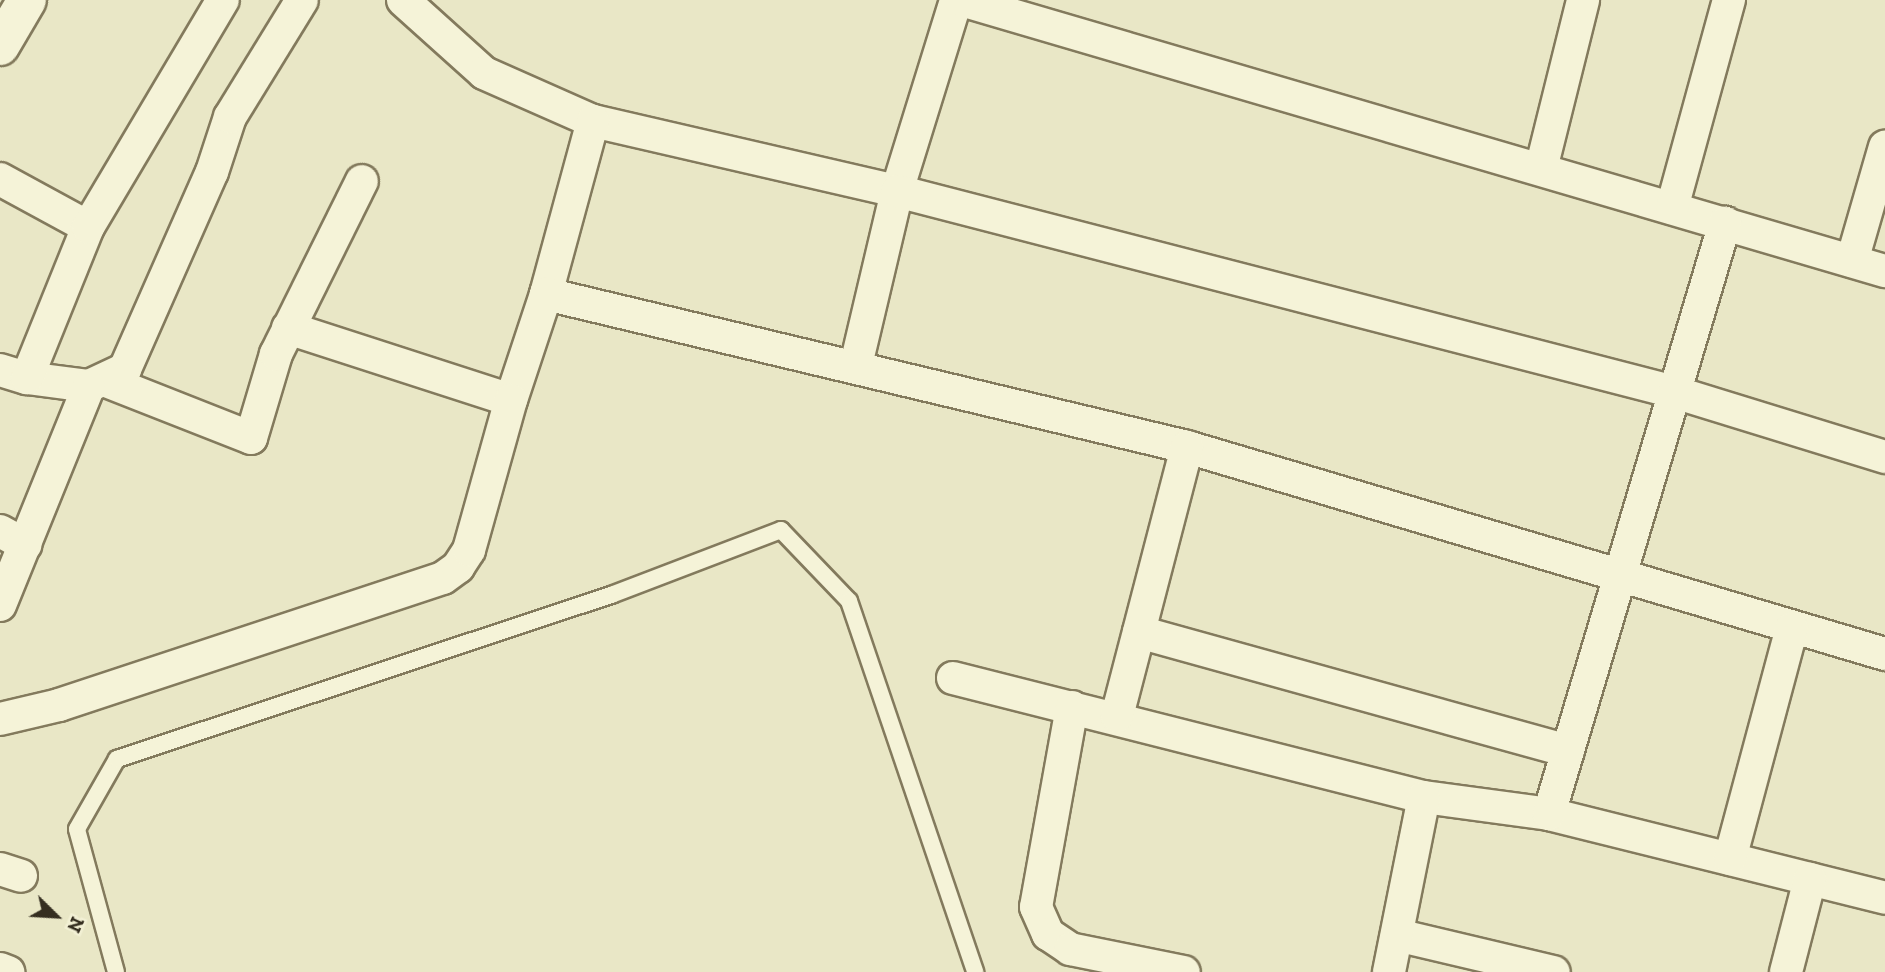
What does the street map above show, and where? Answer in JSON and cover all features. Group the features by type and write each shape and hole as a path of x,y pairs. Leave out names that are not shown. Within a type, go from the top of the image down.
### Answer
{"street":[{"path":"0,46 27,0"},
{"path":"223,0 88,227 14,374 97,383 251,438 288,328 362,181"},
{"path":"0,605 13,538 97,383 125,369 212,172 230,117 302,0"},
{"path":"403,0 484,73 593,121 897,191 1674,392 1885,457"},
{"path":"856,365 897,191 958,0 1885,271"},
{"path":"1541,169 1583,0"},
{"path":"1672,208 1729,0"},
{"path":"0,719 59,705 443,578 458,567 469,550 511,400 546,294 593,121"},
{"path":"1852,261 1885,147"},
{"path":"0,179 88,227"},
{"path":"1549,814 1725,223"},
{"path":"546,294 856,365 1187,447 1619,578 1885,654"},
{"path":"288,328 511,400"},
{"path":"1117,716 1187,447"},
{"path":"1730,859 1792,628"},
{"path":"1139,632 1568,751"},
{"path":"953,678 1117,716 1424,797 1549,814 1885,898"},
{"path":"1072,707 1036,907 1048,934 1070,948 1184,972"},
{"path":"1389,972 1424,797"},
{"path":"1786,972 1810,879"},
{"path":"1396,935 1554,972"},
{"path":"0,969 8,972"}],"lane":[{"path":"116,972 77,829 117,759 611,595 781,530 849,601 975,972"}]}
